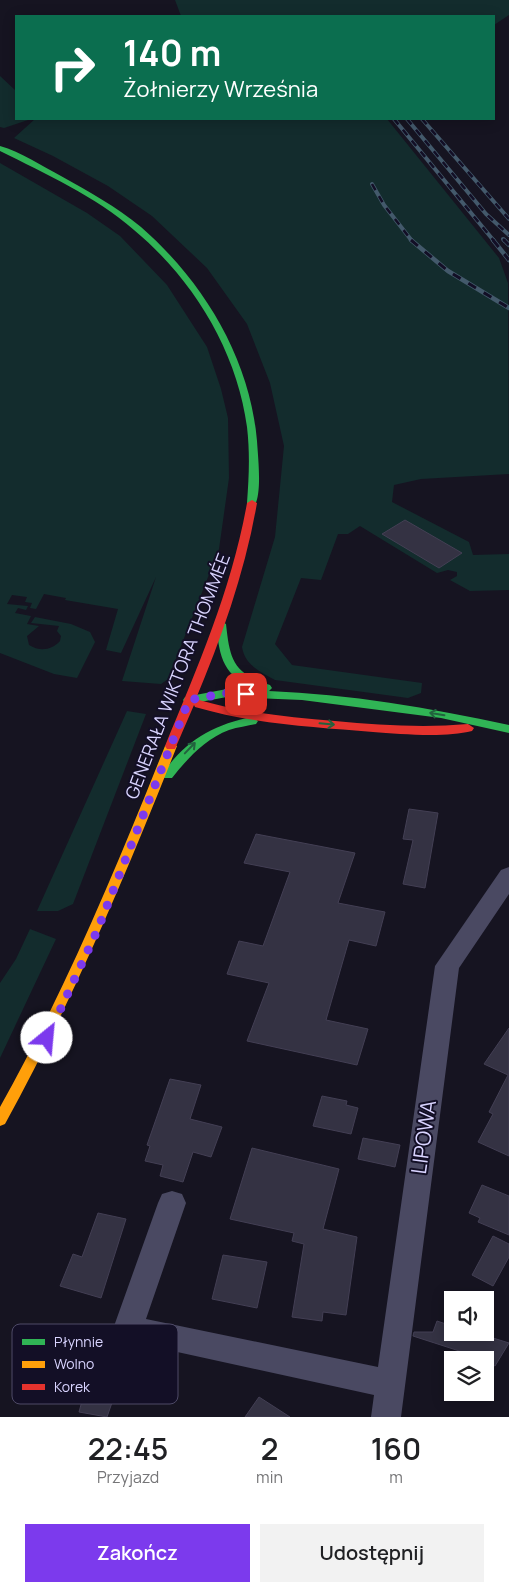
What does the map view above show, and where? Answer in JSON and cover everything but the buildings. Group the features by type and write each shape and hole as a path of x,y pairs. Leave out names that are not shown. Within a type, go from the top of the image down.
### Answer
{"main road":[{"name":"GENERAŁA WIKTORA THOMMÉE","path":"0,148 81,192 141,232 185,277 209,309 227,342 249,408 254,445 254,487 246,537 220,622 97,931 67,998 22,1084 0,1120"},
{"path":"220,622 225,657 232,674 251,685 302,696 442,714 485,726 509,729"},
{"path":"189,700 227,693 302,696"},
{"path":"189,700 216,710 279,720 436,732 485,726"},
{"path":"149,800 188,749 208,734 232,724 279,720"}],"street":[{"name":"LIPOWA","path":"386,1417 447,966 505,889"},
{"path":"129,1324 172,1203"},
{"path":"178,1339 390,1384"}],"green space":[{"path":"175,0 509,0 509,15 495,24 495,15 181,15"},
{"path":"0,76 15,90 15,120 28,120 4,128 0,127"},
{"path":"34,120 388,120 499,258 508,283 509,474 421,479 394,485 392,502 469,542 473,555 509,554 509,590 470,591 450,580 457,576 457,572 448,570 437,573 360,526 348,534 338,534 321,580 301,578 275,644 292,665 422,683 421,693 408,698 275,680 254,667 246,659 242,647 275,537 284,446 270,383 247,324 207,268 152,216 108,186 53,156 14,138"},
{"path":"0,163 87,213 120,236 167,285 207,347 221,389 228,418 229,478 219,549 168,679 161,684 122,681 156,577 121,653 106,650 118,609 65,600 66,598 44,594 36,609 30,608 32,603 25,602 27,597 12,595 7,604 28,606 26,610 18,608 15,613 31,616 27,624 39,626 27,636 29,645 37,649 50,648 60,641 61,636 57,631 59,626 31,623 35,617 71,624 90,632 95,642 77,678 54,674 0,653"},
{"path":"127,711 146,714 73,904 58,911 37,911"},
{"path":"30,929 56,939 0,1058 0,983 16,959"}],"railway":[{"path":"395,120 494,241"},
{"path":"408,120 486,214 509,235"},
{"path":"423,120 509,219"},
{"path":"372,184 384,205 412,241"},
{"path":"503,239 509,245"},
{"path":"493,240 509,260"},
{"path":"412,241 448,271 509,308"}],"traffic: fast":[{"path":"0,148 71,185 121,216 165,254 191,284 212,317 230,352 243,388 251,426 254,465 252,503"},
{"path":"221,624 226,658 230,666 243,679 266,688"},
{"path":"189,700 227,693 302,696 441,714 509,729"},
{"path":"168,775 186,754 204,738 225,727 252,721"}],"traffic: slow":[{"path":"0,1120 49,1029 71,983 113,889 171,746"}],"traffic: jam":[{"path":"171,746 208,657 230,597 239,566 252,503"},
{"path":"199,704 246,716 294,722 398,729 468,728"}],"route":[{"path":"47,1038 97,931 189,700 212,694 246,694"}]}
